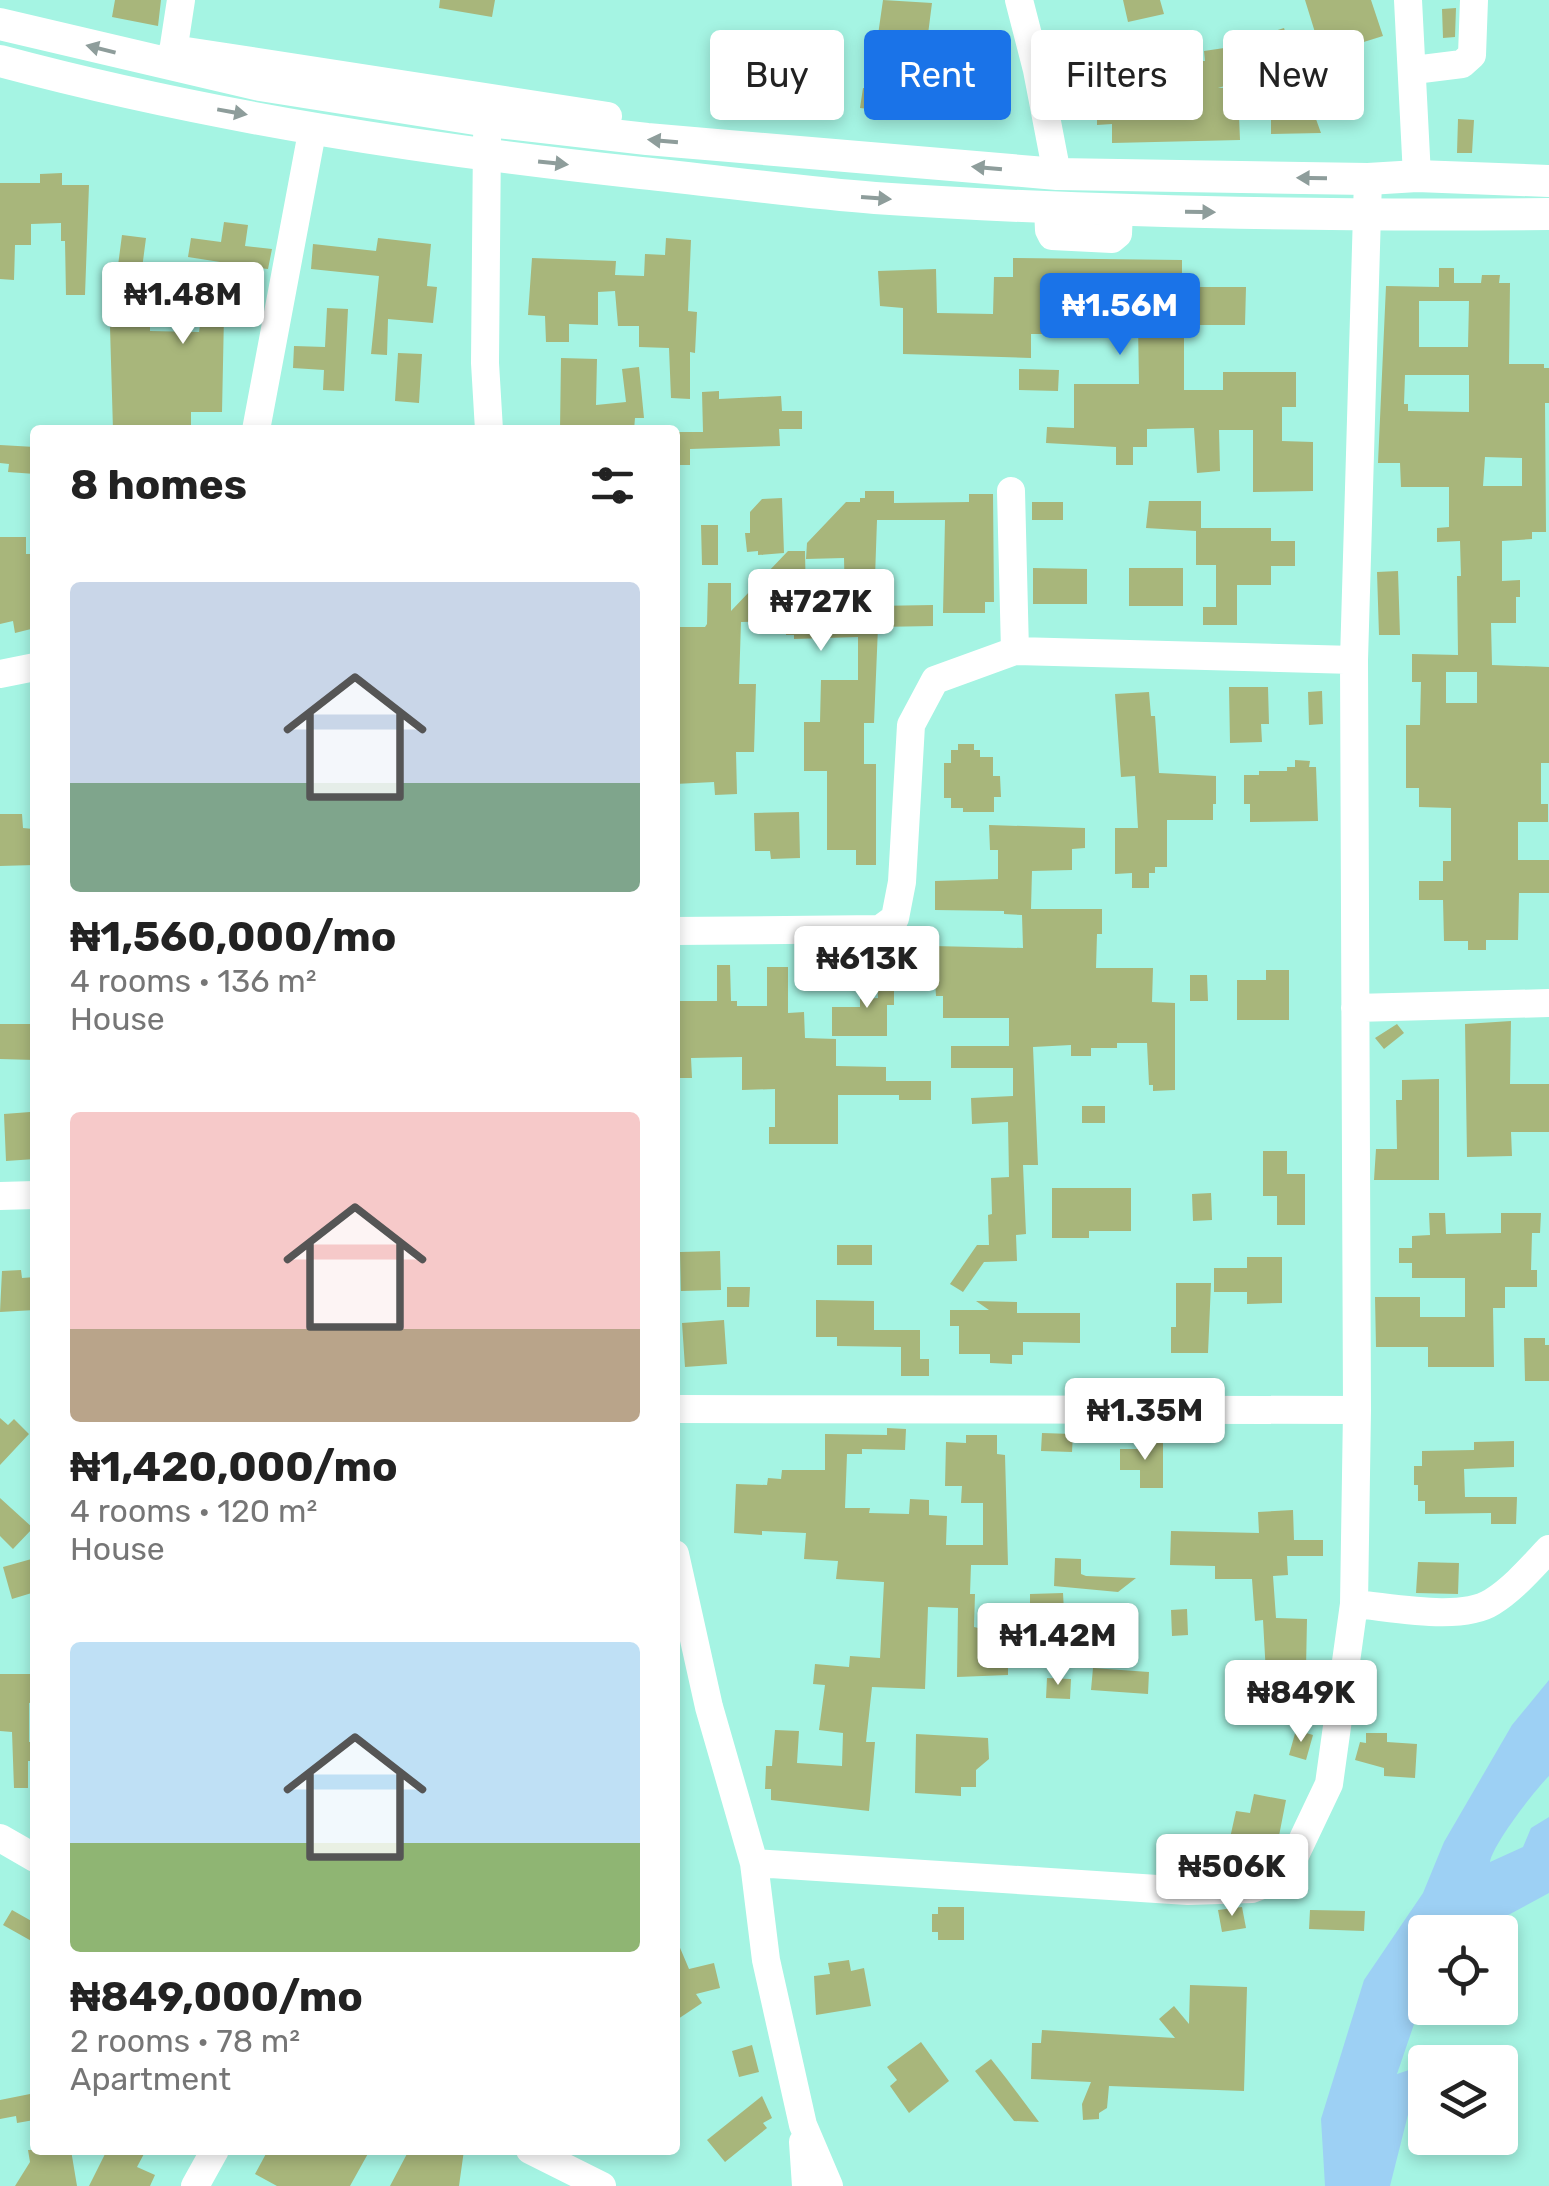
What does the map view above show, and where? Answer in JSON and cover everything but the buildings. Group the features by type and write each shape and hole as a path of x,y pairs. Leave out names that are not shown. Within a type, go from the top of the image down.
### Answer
{"main road":[{"path":"0,24 172,58 260,86 488,121 647,139 1057,174 1368,179 1417,176 1549,181"},
{"path":"0,61 123,92 485,156 870,198 1119,211 1369,216 1549,214"}],"street":[{"path":"182,0 172,58 608,116"},
{"path":"1019,0 1057,174"},
{"path":"1408,0 1417,176"},
{"path":"1414,70 1462,64 1472,55 1474,0"},
{"path":"488,121 485,363 489,425"},
{"path":"257,425 313,127"},
{"path":"754,1864 1188,1892 1252,1889 1273,1881 1290,1866 1329,1784 1354,1604 1354,660 1368,179"},
{"path":"1011,491 1015,651"},
{"path":"680,931 880,928 895,918 902,882 911,725 935,680 1015,651 1354,660"},
{"path":"0,674 30,669"},
{"path":"1355,1008 1549,1003"},
{"path":"0,1196 30,1195"},
{"path":"680,1410 1357,1410"},
{"path":"1354,1604 1455,1612 1488,1604 1516,1584 1549,1550"},
{"path":"680,1576 709,1706 754,1864 766,1960 803,2125 810,2183"},
{"path":"0,1838 30,1855"},
{"path":"195,2186 213,2155"},
{"path":"540,2155 602,2186"}],"water":[{"path":"1549,1680 1549,1776 1506,1831 1490,1862 1523,1847 1531,1828 1549,1817 1549,1893 1508,1915 1408,1915 1423,1893 1444,1842 1512,1725"},
{"path":"1408,1915 1408,2025 1414,2025 1397,2074 1408,2070 1408,2115 1390,2186 1325,2186 1321,2119 1364,1980"}]}
